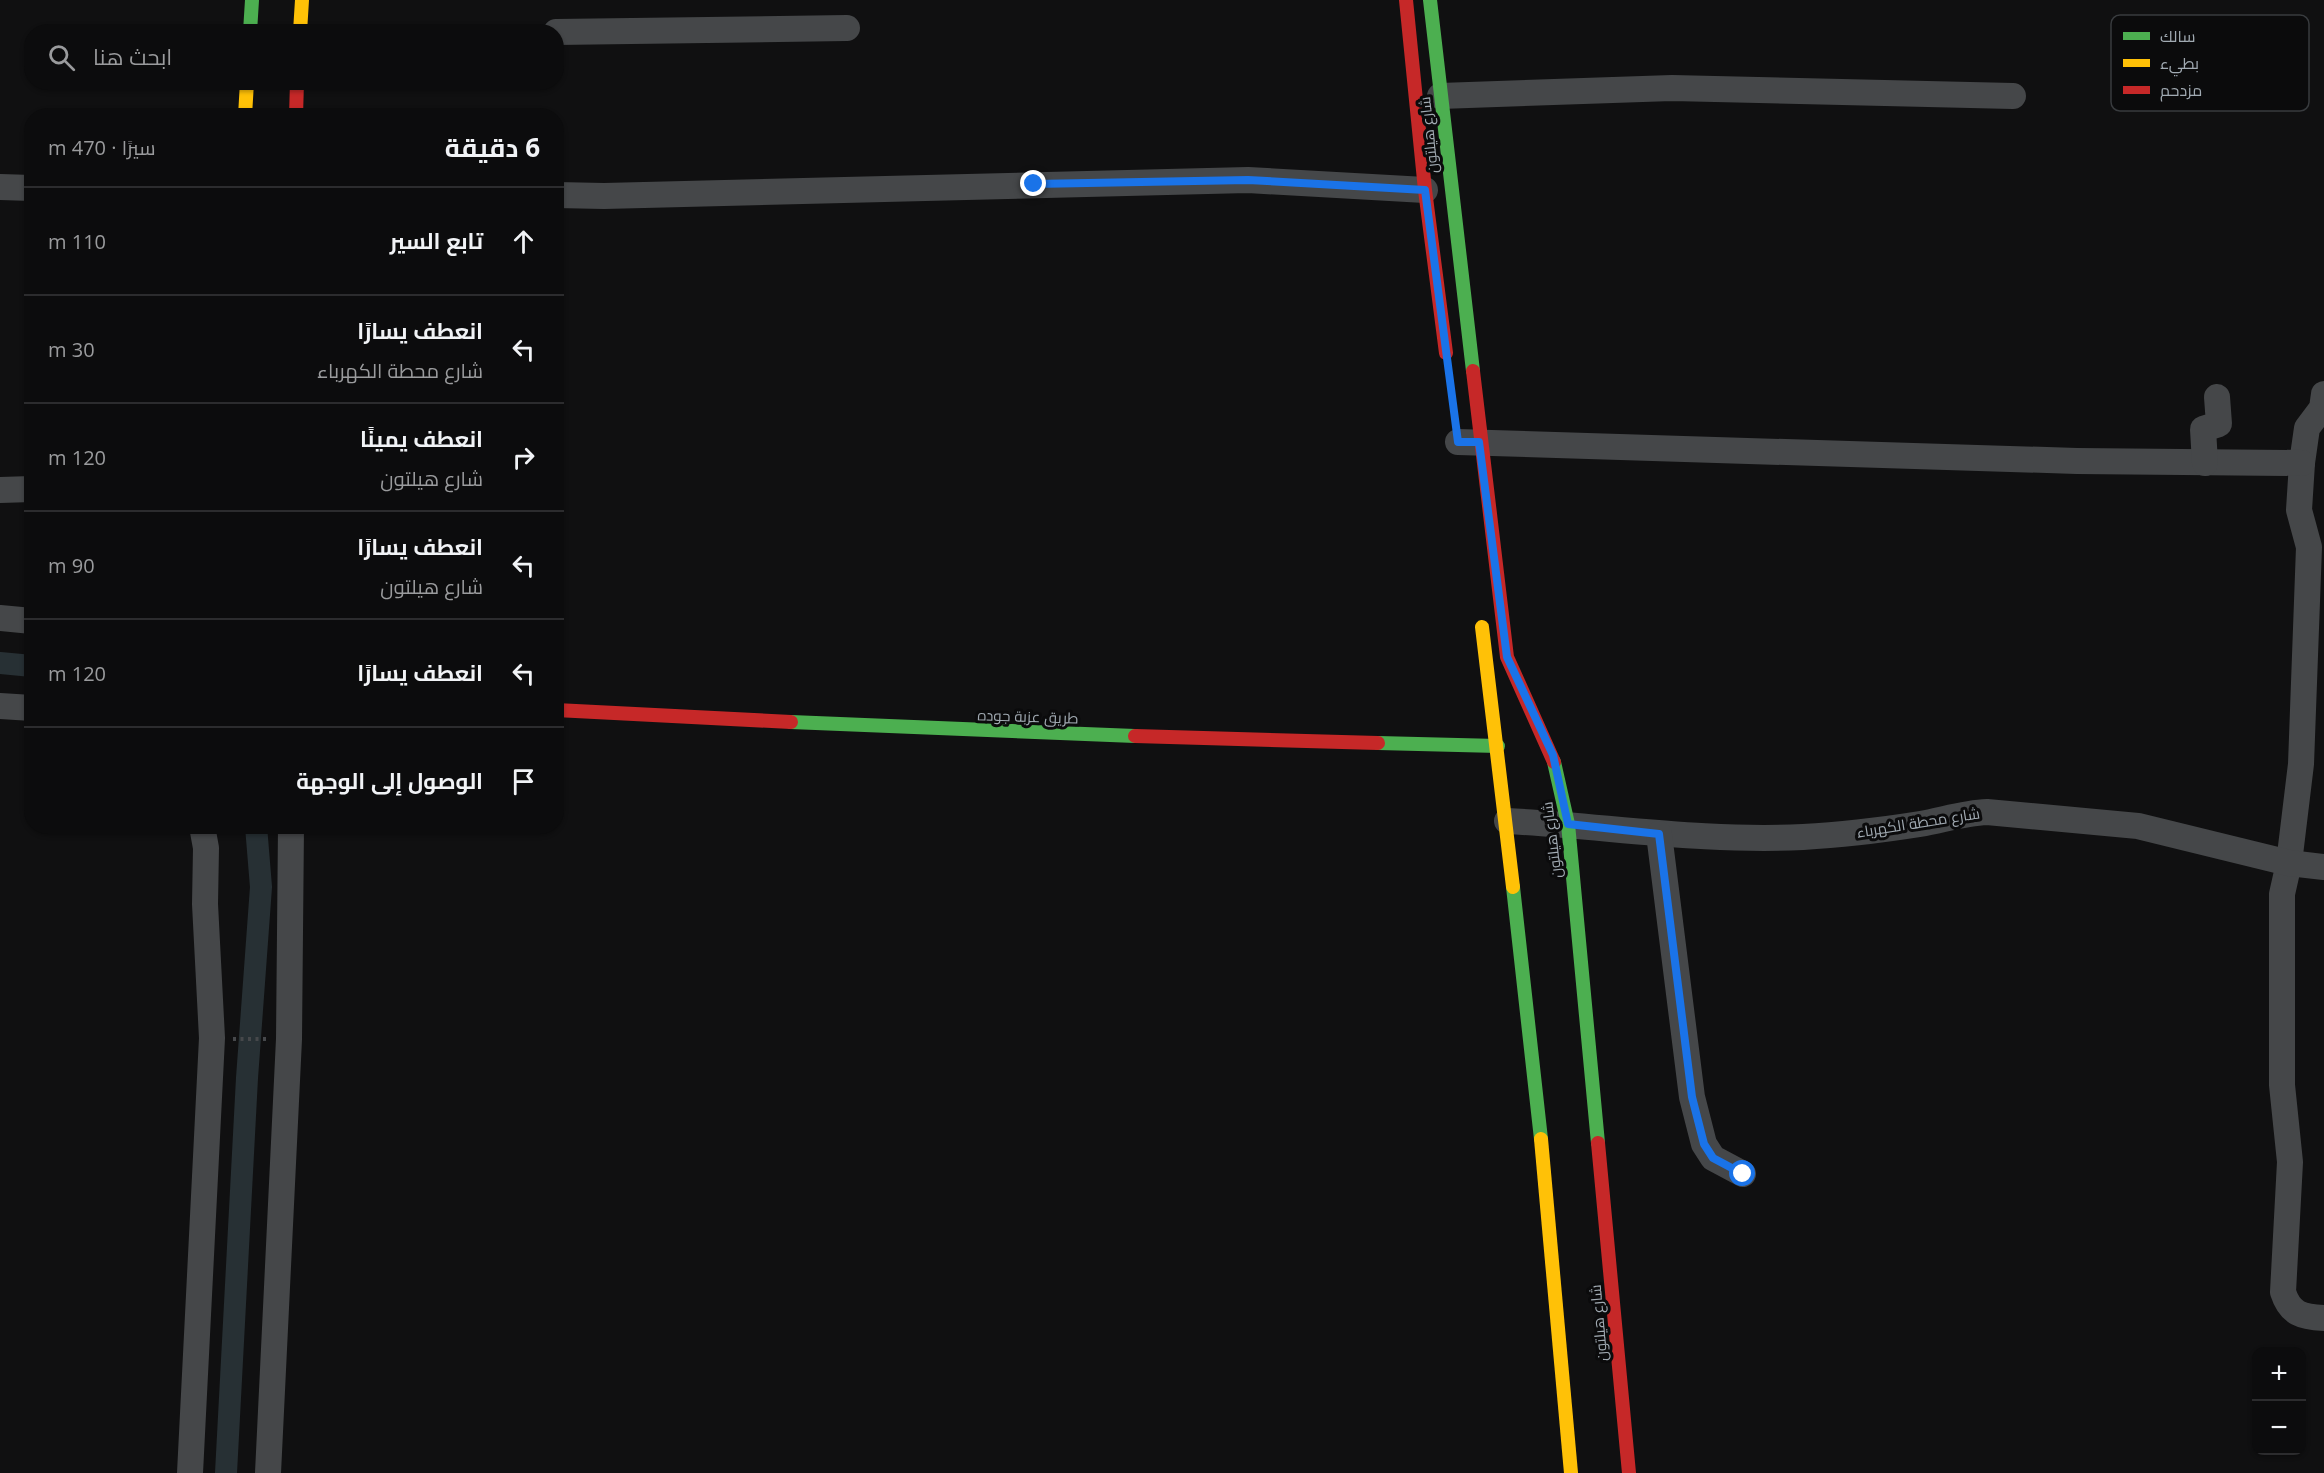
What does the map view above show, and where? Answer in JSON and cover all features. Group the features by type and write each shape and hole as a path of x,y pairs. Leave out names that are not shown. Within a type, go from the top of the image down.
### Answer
{"main road":[{"path":"250,24 252,0"},
{"path":"300,24 302,0"},
{"name":"شارع هيلتون","path":"1406,0 1448,372"},
{"name":"شارع هيلتون","path":"1430,0 1452,210 1463,442 1507,657 1553,755 1568,824 1629,1473"},
{"path":"245,108 247,90"},
{"path":"296,108 297,90"},
{"path":"1448,171 1426,191 1452,210"},
{"path":"1481,617 1507,821 1537,1090 1572,1473"},
{"name":"طريق عزبة جوده","path":"564,710 976,731 1498,746"}],"street":[{"path":"564,32 847,28"},
{"path":"1440,96 1672,88 2013,96"},
{"path":"564,195 1248,180 1426,191"},
{"path":"0,187 24,188"},
{"path":"2324,394 2322,408 2307,428 2299,510 2309,547 2313,764 2282,894 2282,1084 2290,1162 2283,1292 2286,1302 2296,1314 2303,1317 2324,1318"},
{"path":"2205,463 2203,429 2218,424 2217,397"},
{"path":"1463,442 2205,463 2302,463"},
{"path":"0,490 24,489"},
{"path":"0,618 24,620"},
{"path":"0,706 24,708"},
{"name":"شارع محطة الكهرباء","path":"1507,821 1568,824 1659,834 1802,837 1868,831 1923,823 1963,813 1987,812 2138,826 2289,863 2324,867"},
{"path":"190,1473 212,1038 206,848 203,834"},
{"path":"268,1473 289,1040 291,834"},
{"path":"1659,834 1692,1097 1704,1144 1713,1158 1743,1174"}],"path":[{"path":"231,1038 277,1039"}],"waterway":[{"path":"0,663 24,665"},
{"path":"226,1473 247,1078 261,887 257,834"}],"traffic: fast":[{"path":"250,24 252,0"},
{"path":"1430,0 1473,371"},
{"path":"791,722 1135,736"},
{"path":"1378,743 1498,746"},
{"path":"1554,762 1568,824 1598,1143"},
{"path":"1513,887 1541,1139"}],"traffic: slow":[{"path":"300,24 302,0"},
{"path":"245,108 247,90"},
{"path":"1482,627 1513,887"},
{"path":"1541,1139 1571,1473"}],"traffic: jam":[{"path":"1406,0 1425,190 1446,353"},
{"path":"296,108 297,90"},
{"path":"1473,371 1507,657 1554,762"},
{"path":"564,710 791,722"},
{"path":"1135,736 1378,743"},
{"path":"1598,1143 1629,1473"}],"route":[{"path":"1034,184 1248,180 1425,190 1458,442 1479,442 1507,657 1517,681 1540,722 1553,755 1568,824 1659,834 1692,1097 1704,1144 1713,1158 1743,1174"}]}
